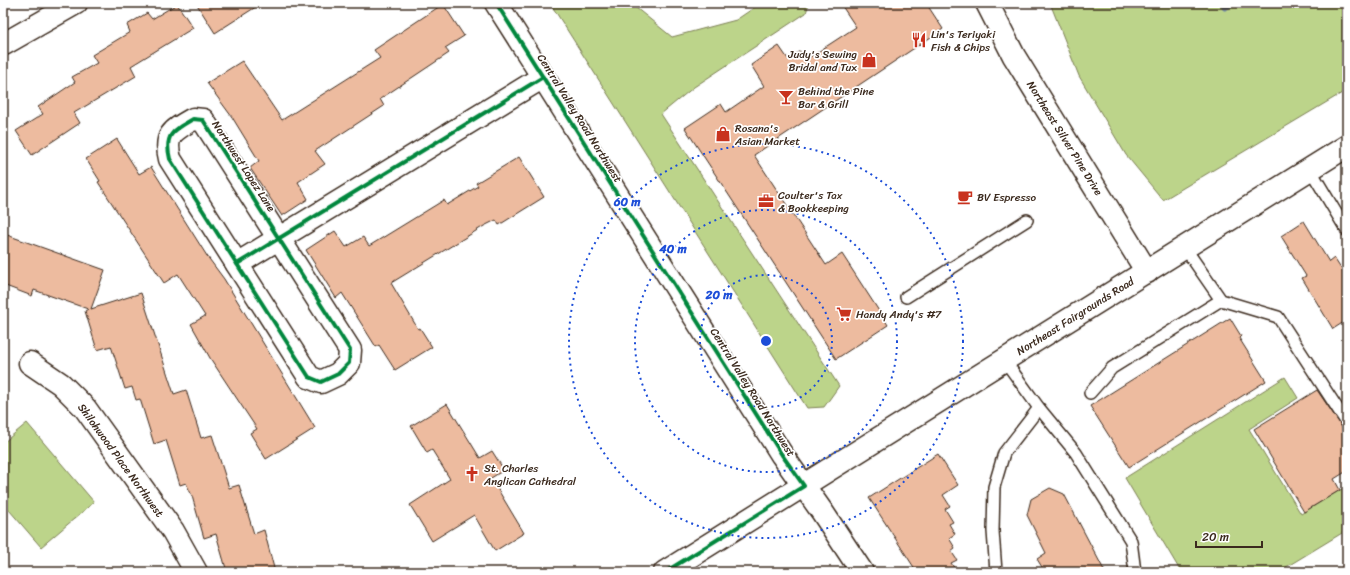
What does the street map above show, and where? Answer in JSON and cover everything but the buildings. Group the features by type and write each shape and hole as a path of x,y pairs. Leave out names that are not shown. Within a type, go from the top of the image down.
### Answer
{"street":[{"path":"4,44 76,3"},
{"name":"Central Valley Road Northwest","path":"496,3 778,450 862,572"},
{"name":"Northeast Silver Pine Drive","path":"987,3 1014,56 1147,272"},
{"path":"238,264 543,77"},
{"name":"Northwest Lopez Lane","path":"193,119 203,120 280,238 350,350 349,363 338,374 321,382 309,377 238,264 170,159 167,145 170,135 182,125 193,119"},
{"name":"Northeast Fairgrounds Road","path":"665,572 1347,146"},
{"name":"Shilohwood Place Northwest","path":"30,363 61,384 85,408 173,531 196,572"}],"lane":[{"path":"1310,169 1347,231"},
{"path":"906,297 1027,220"},
{"path":"1185,248 1221,300 1278,317 1347,422"},
{"path":"1090,393 1112,368 1221,300"},
{"path":"1005,360 1039,408 1076,453 1131,541 1135,572"},
{"path":"996,572 993,531 994,487 1004,453 1039,408"}],"green space":[{"path":"550,3 630,3 672,37 736,20 761,3 809,3 806,13 694,87 661,114 839,386 824,407 807,408"},
{"path":"1050,3 1347,3 1347,90 1163,200 1126,155 1079,76"},
{"path":"1285,377 1298,398 1249,429 1301,514 1347,486 1347,530 1278,572 1181,572 1125,478"},
{"path":"27,423 94,502 41,547 3,503 3,443"}],"waterway":[{"path":"1225,7 1232,3"}],"cycle path":[{"path":"496,3 782,455 804,486 665,572"},
{"path":"237,264 543,77"},
{"path":"193,119 203,120 350,350 349,363 338,374 321,382 309,377 170,159 168,144 171,134 193,119"}],"place":[{"name":"Lin's Teriyaki Fish & Chips","path":"919,40"},
{"name":"Judy's Sewing Bridal and Tux","path":"869,60"},
{"name":"Behind the Pine Bar & Grill","path":"786,97"},
{"name":"Rosana's Asian Market","path":"723,134"},
{"name":"BV Espresso","path":"965,197"},
{"name":"Coulter's Tax & Bookkeeping","path":"766,201"},
{"name":"Handy Andy's #7","path":"844,314"},
{"name":"St. Charles Anglican Cathedral","path":"472,474"}]}
